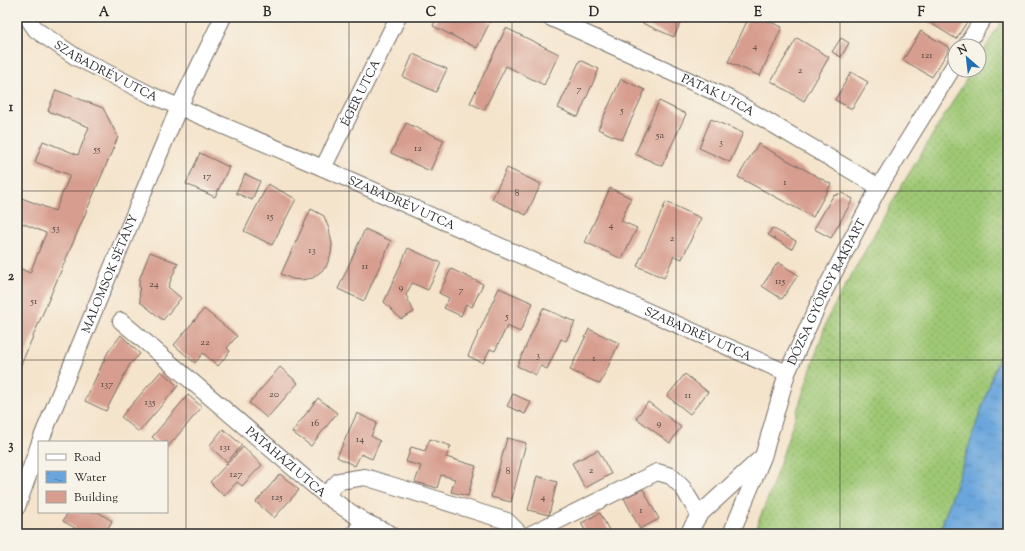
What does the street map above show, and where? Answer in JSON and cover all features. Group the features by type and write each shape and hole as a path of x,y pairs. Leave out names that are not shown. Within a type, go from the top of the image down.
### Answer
{"street":[{"name":"SZABADRÉV UTCA","path":"27,17 36,30 76,57 151,95 323,168 787,373"},
{"name":"MALOMSOK SÉTÁNY","path":"40,441 179,107 223,17"},
{"name":"ÉGER UTCA","path":"323,168 398,17"},
{"name":"PATAK UTCA","path":"549,17 730,100 879,187"},
{"path":"971,38 984,17"},
{"name":"DÓZSA GYÖRGY RAKPART","path":"731,534 763,457 787,373 825,290 879,187 947,77"},
{"name":"PATAHÁZI UTCA","path":"121,321 325,495 339,481 365,477 507,521 520,534"},
{"path":"17,507 38,448"},
{"path":"688,534 699,515 763,457"},
{"path":"531,534 657,472 671,476 683,488 699,515"},
{"path":"325,495 366,522 391,534"},
{"path":"353,534 366,522"}],"green space":[{"path":"1004,17 1008,17 1008,331 939,534 753,534 770,493 828,317 899,190 967,78 987,78 987,46"}],"water":[{"path":"1008,331 1008,534 939,534"}],"building":[{"path":"437,17 480,17 490,22 477,48 433,26"},
{"path":"644,17 683,17 674,37 642,23"},
{"path":"749,17 759,17 782,27 760,76 728,62"},
{"path":"921,17 970,17 957,38"},
{"path":"506,28 559,54 544,85 506,66 484,110 470,103"},
{"path":"921,31 947,46 947,53 932,77 903,60"},
{"path":"797,38 829,57 804,101 771,81"},
{"path":"841,38 849,43 841,57 832,52"},
{"path":"413,54 447,69 436,92 403,77"},
{"path":"580,60 599,69 578,117 558,108"},
{"path":"851,72 868,82 852,109 835,100"},
{"path":"621,79 645,90 622,140 598,129"},
{"path":"56,90 103,108 118,137 17,374 17,305 21,294 17,293 17,267 30,273 46,233 17,221 17,201 19,197 55,211 70,175 35,162 43,141 78,155 89,127 48,111"},
{"path":"659,101 686,114 662,166 635,154"},
{"path":"711,119 743,133 730,162 699,148"},
{"path":"406,123 444,140 430,171 391,153"},
{"path":"758,144 831,184 813,217 738,177"},
{"path":"200,153 229,167 215,197 186,184"},
{"path":"507,168 541,184 526,215 492,199"},
{"path":"245,174 260,181 252,200 236,193"},
{"path":"268,184 296,199 272,245 244,231"},
{"path":"610,188 631,198 621,221 637,228 622,259 585,242"},
{"path":"842,193 853,199 831,238 814,229 833,196"},
{"path":"666,202 701,218 682,259 674,256 664,278 637,266"},
{"path":"311,209 324,216 329,229 332,244 331,254 326,267 313,278 301,280 292,279 281,274"},
{"path":"772,228 796,241 792,249 768,235"},
{"path":"365,229 391,241 364,301 338,289"},
{"path":"408,248 441,263 428,290 412,283 406,295 414,312 401,319 384,302"},
{"path":"150,252 178,263 168,287 181,298 163,320 140,302 139,280"},
{"path":"778,262 798,275 782,299 762,286"},
{"path":"451,269 483,284 472,307 466,304 461,316 444,308 449,298 439,293"},
{"path":"499,288 533,303 520,332 507,326 495,351 490,349 483,363 468,356"},
{"path":"543,308 575,322 566,341 561,339 547,369 540,366 536,375 517,366"},
{"path":"204,309 237,336 227,348 230,351 218,366 203,353 195,363 174,345"},
{"path":"589,329 619,343 600,384 570,370"},
{"path":"121,335 140,354 130,364 106,411 85,401 108,352"},
{"path":"280,367 298,383 267,418 249,403"},
{"path":"161,371 178,386 139,432 121,417"},
{"path":"685,374 708,392 690,414 667,396"},
{"path":"513,394 531,402 525,414 507,406"},
{"path":"188,395 202,407 168,447 168,441 157,441 152,437"},
{"path":"318,398 337,413 311,446 292,432"},
{"path":"648,402 681,427 670,443 636,418"},
{"path":"357,413 377,423 371,436 380,441 372,459 361,454 355,466 337,457"},
{"path":"223,429 242,445 227,462 209,446"},
{"path":"507,438 526,443 511,502 491,497"},
{"path":"430,439 451,446 446,457 476,466 468,496 451,492 455,479 441,475 437,488 415,482 421,466 406,462 411,447 425,451"},
{"path":"243,447 262,465 242,486 237,482 224,496 210,482"},
{"path":"598,450 611,474 585,488 572,463"},
{"path":"280,474 299,490 274,518 256,502"},
{"path":"537,476 557,482 549,515 528,510"},
{"path":"643,489 659,519 640,529 624,498"},
{"path":"67,513 100,513 112,521 105,534 71,534 75,528 63,521"},
{"path":"600,513 611,534 587,534 581,523"}]}
